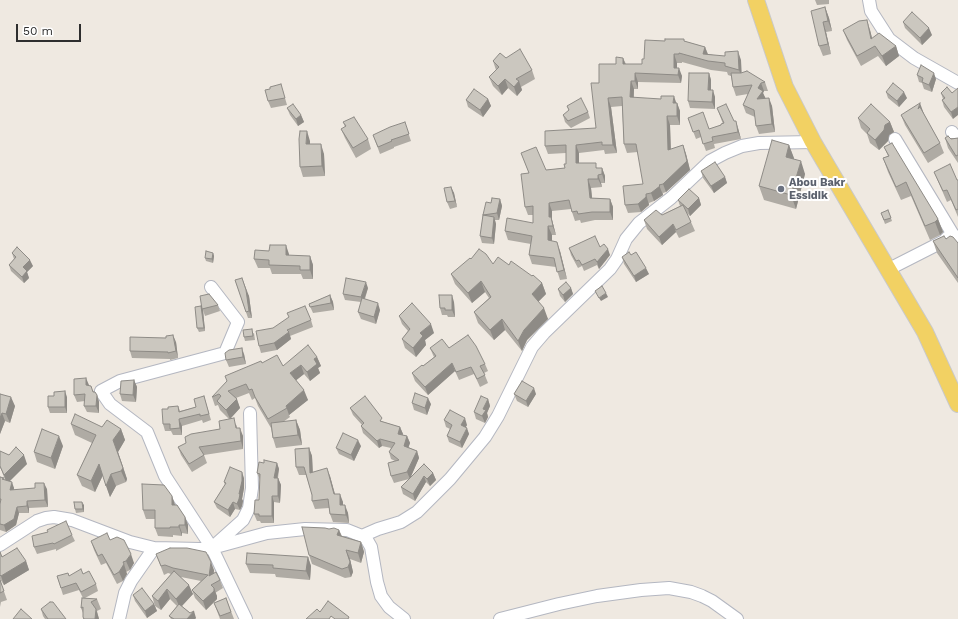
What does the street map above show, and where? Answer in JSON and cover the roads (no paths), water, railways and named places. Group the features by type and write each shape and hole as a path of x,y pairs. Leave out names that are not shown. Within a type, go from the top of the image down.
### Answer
{"main road":[{"path":"756,0 785,87 813,142 925,332 958,404"}],"street":[{"path":"870,0 871,11 889,39 914,58 958,83"},
{"path":"889,269 955,237 895,139"},
{"path":"362,536 400,522 418,512 450,478 485,437 498,416 527,355 538,340 610,269 617,259 626,239 639,223 671,198 710,161 736,148 753,144 813,142"},
{"path":"210,287 238,322 225,353 120,381 101,391 110,404 147,432 165,476 212,548 246,619"},
{"path":"212,548 243,520 249,508 252,488 250,413"},
{"path":"0,545 37,521 54,517 72,520 130,542 154,548 212,548 253,536 292,530 347,530 362,536 367,540 371,547 381,596 389,607 404,619"},
{"path":"119,619 125,593 131,581 154,548"},
{"path":"500,619 596,596 669,588 691,592 702,596 712,601 737,619"}],"place":[{"name":"Abou Bakr Essidik","path":"781,189"}]}
